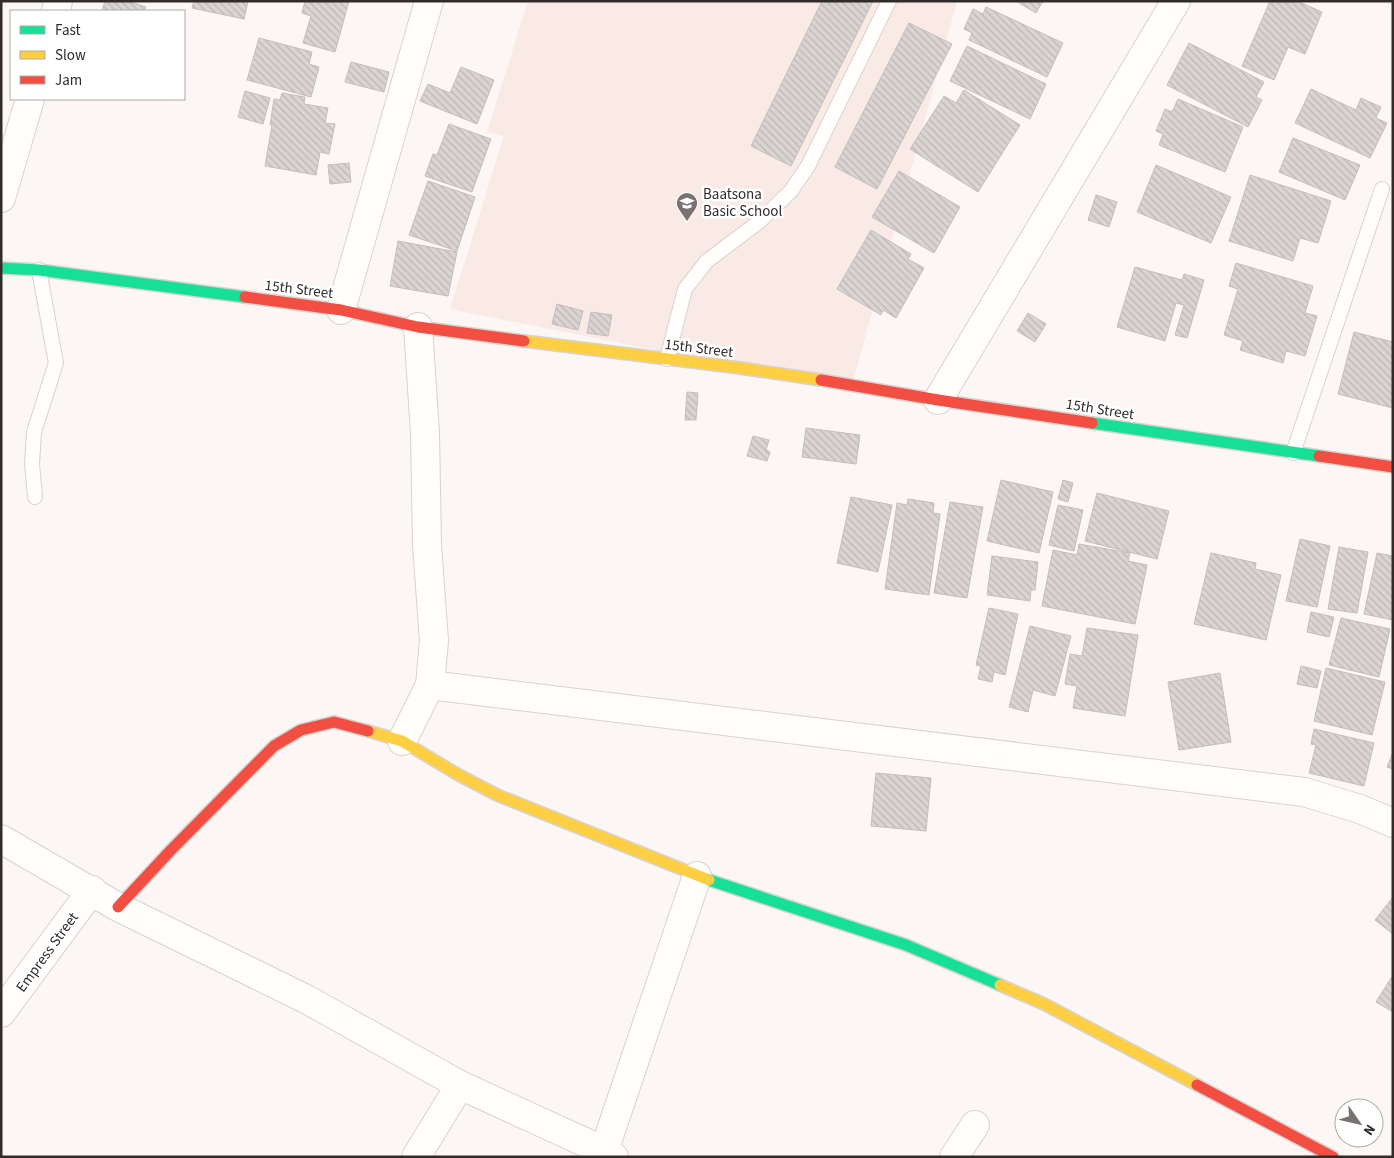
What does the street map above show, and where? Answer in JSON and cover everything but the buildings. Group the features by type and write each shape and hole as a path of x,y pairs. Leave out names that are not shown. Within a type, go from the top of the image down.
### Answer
{"street":[{"path":"341,310 429,1"},
{"path":"938,400 1176,1"},
{"path":"1,198 30,100"},
{"name":"15th Street","path":"1,268 39,270 341,310 418,327 667,359 863,387 938,400 1393,467"},
{"path":"402,741 430,685 434,641 426,545 425,433 418,327"},
{"path":"430,685 1304,792 1360,809 1393,823"},
{"path":"118,906 274,746 301,730 334,722 402,741 497,795 697,876 906,945 1044,1004 1333,1157"},
{"path":"1,839 118,906 306,999 460,1085 609,1154 697,876"},
{"name":"Empress Street","path":"1,1013 92,890"},
{"path":"416,1157 460,1085"},
{"path":"954,1157 974,1125"}],"lane":[{"path":"667,359 685,289 707,261 760,221 791,192 808,166 889,1"},
{"path":"1293,453 1382,189"},
{"path":"34,497 32,464 34,432 56,363 39,270"}],"shaded area":[{"name":"Baatsona Basic School","path":"528,1 957,1 851,389 450,309 504,136 487,132"}],"traffic: fast":[{"path":"1,268 39,270 245,297"},
{"path":"1092,423 1319,456"},
{"path":"709,880 906,945 1000,985"}],"traffic: slow":[{"path":"524,341 821,380"},
{"path":"368,731 402,741 457,774 497,795 709,880"},
{"path":"1000,985 1044,1004 1197,1085"}],"traffic: jam":[{"path":"245,297 341,310 418,327 524,341"},
{"path":"821,380 1092,423"},
{"path":"1319,456 1393,467"},
{"path":"118,907 171,850 274,746 301,730 334,722 368,731"},
{"path":"1197,1085 1333,1157"}],"place":[{"name":"Baatsona Basic School","path":"687,222"}]}
